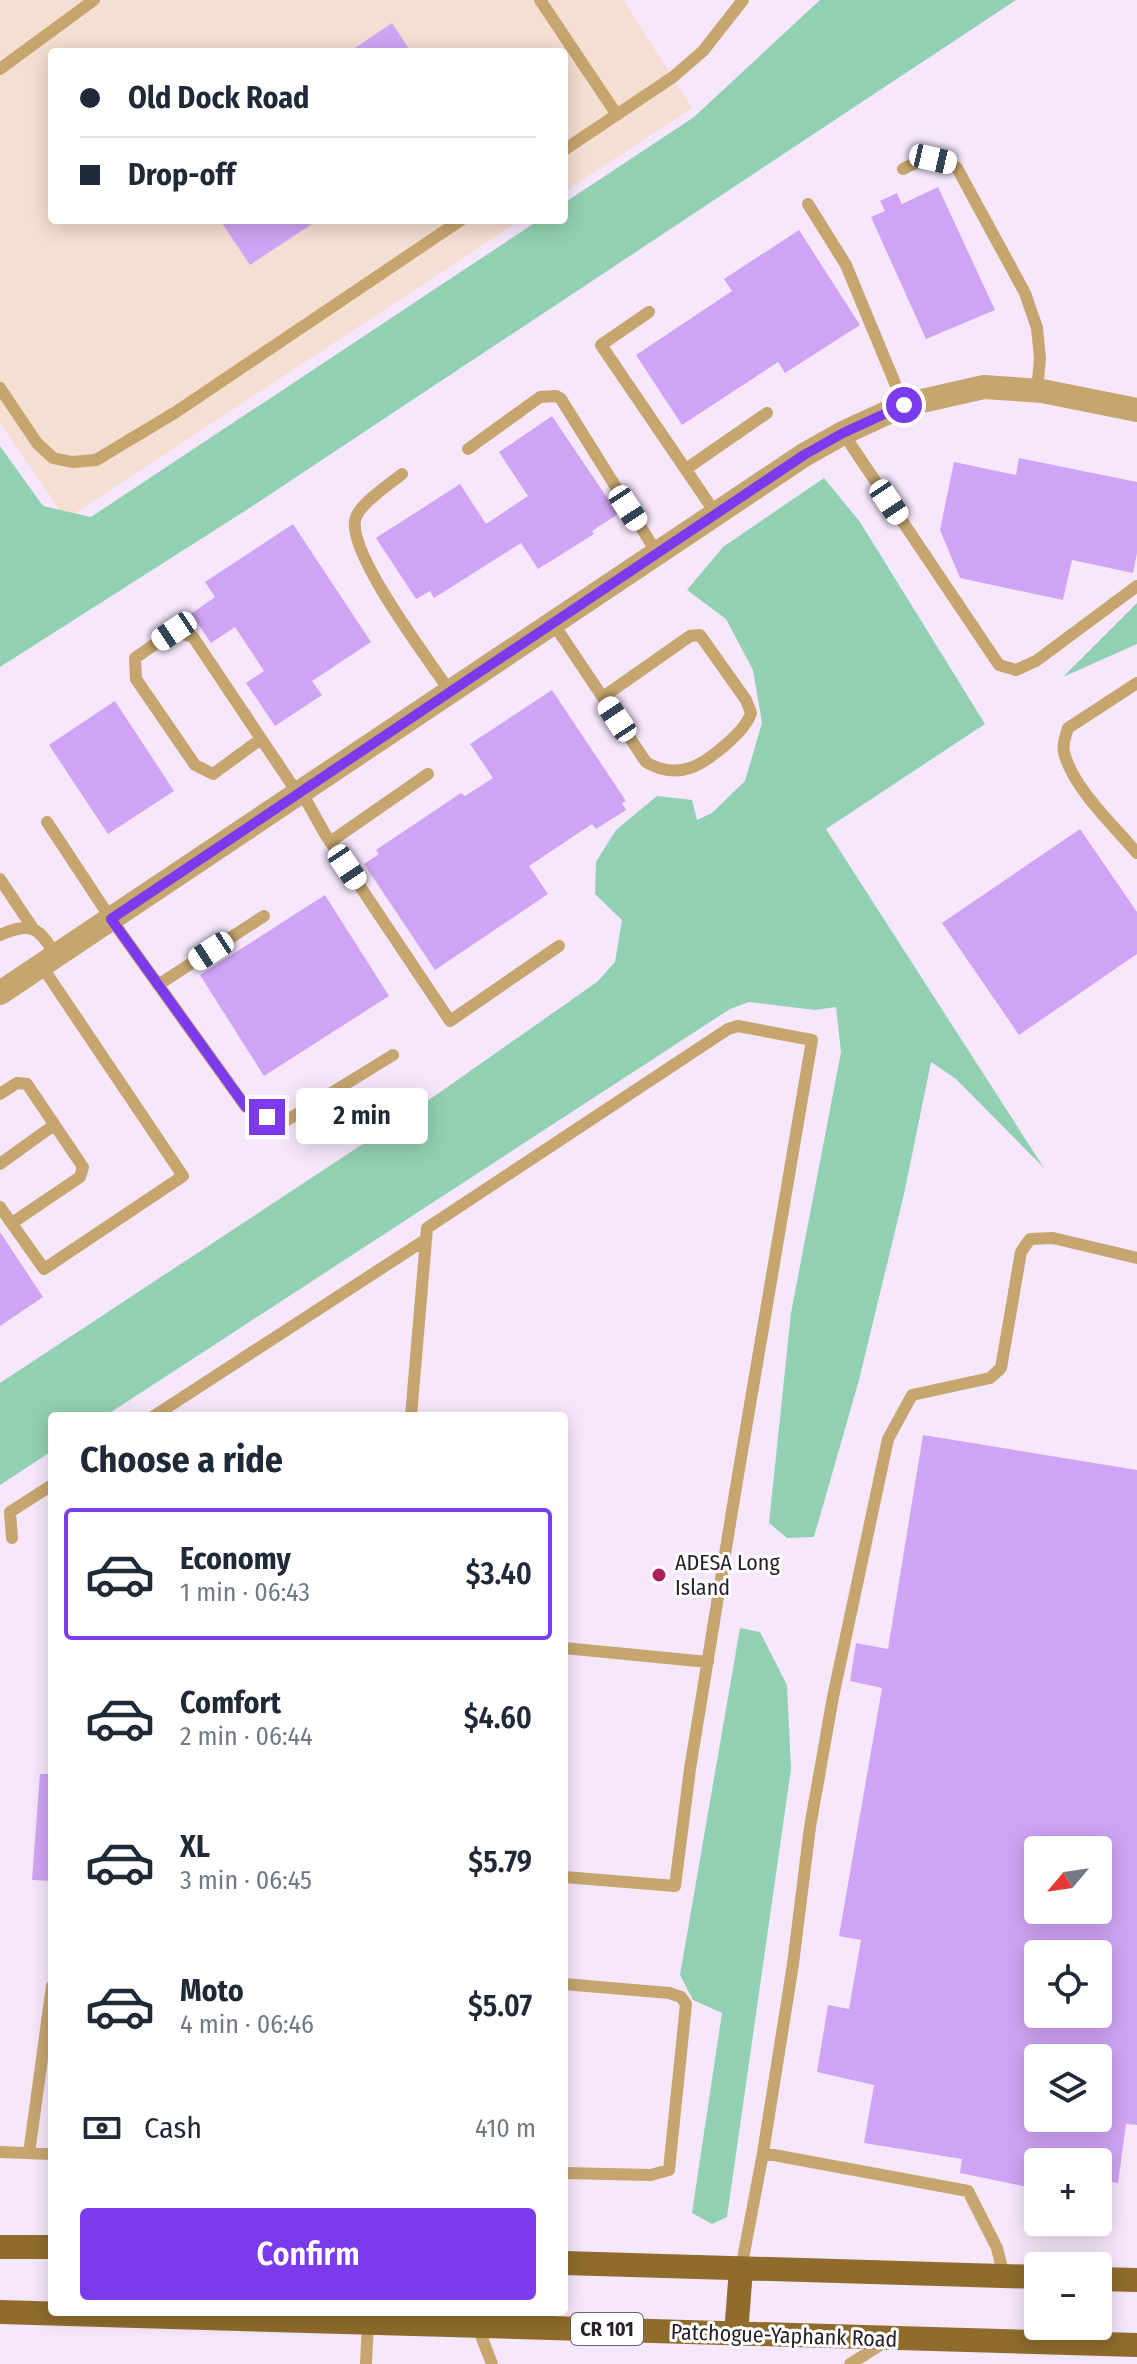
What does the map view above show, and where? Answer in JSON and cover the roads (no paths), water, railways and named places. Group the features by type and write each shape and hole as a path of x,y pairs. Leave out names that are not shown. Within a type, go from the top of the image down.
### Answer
{"main road":[{"path":"0,2247 48,2247"},
{"path":"568,2263 1024,2277"},
{"path":"736,2334 741,2269"},
{"path":"1112,2279 1137,2280"},
{"name":"Patchogue-Yaphank Road","path":"0,2312 48,2313"},
{"name":"Patchogue-Yaphank Road","path":"147,2316 1137,2345"}],"street":[{"path":"0,993 804,455 843,433 904,405 984,387 1037,391 1137,410"}],"lane":[{"path":"0,69 94,0"},
{"path":"540,0 617,115"},
{"path":"568,147 673,77 703,51 743,0"},
{"path":"903,169 914,162 933,159 957,168 1025,293 1037,328 1040,358 1037,391"},
{"path":"808,204 846,265 904,405"},
{"path":"0,388 37,443 53,458 72,462 96,460 176,412 455,224"},
{"path":"649,312 601,345 716,514"},
{"path":"468,449 540,397 556,396 561,399 657,553"},
{"path":"686,469 767,413"},
{"path":"843,433 999,665 1016,670 1036,661 1137,586"},
{"path":"402,474 359,509 354,520 356,538 361,554 378,582 450,692"},
{"path":"553,623 646,762 657,768 689,769 743,728 751,713 746,700 700,635 690,636 603,697"},
{"path":"261,739 213,774 195,765 136,679 135,658 174,631 193,637 300,792 450,1021 559,946"},
{"path":"1137,683 1068,728 1063,748 1069,768 1137,853"},
{"path":"330,842 428,774"},
{"path":"47,822 111,919 246,1107 284,1122 393,1055"},
{"path":"0,879 32,927 42,932 48,960 183,1176 44,1269 0,1207"},
{"path":"158,985 264,916"},
{"path":"0,935 32,927"},
{"path":"411,1412 427,1228 728,1029 738,1026 812,1040 708,1662 675,1886 568,1877"},
{"path":"0,1094 17,1083 27,1084 83,1167 80,1177 12,1223"},
{"path":"0,1164 54,1125"},
{"path":"741,2269 763,2153 793,1964 810,1827 833,1697 888,1439 912,1395 990,1378 1001,1368 1021,1252 1030,1239 1053,1238 1137,1258"},
{"path":"160,1412 425,1240"},
{"path":"12,1538 10,1512 48,1488"},
{"path":"568,1648 708,1662"},
{"path":"568,1984 669,1993 681,1997 686,2004 669,2170 651,2175 568,2173"},
{"path":"29,2153 48,2015"},
{"path":"0,2152 48,2154"},
{"path":"763,2153 968,2191 997,2248 1004,2276"},
{"path":"366,2364 368,2322"},
{"path":"477,2325 492,2364"},
{"path":"850,2364 890,2338"}],"place":[{"name":"ADESA Long Island","path":"659,1575"}]}
